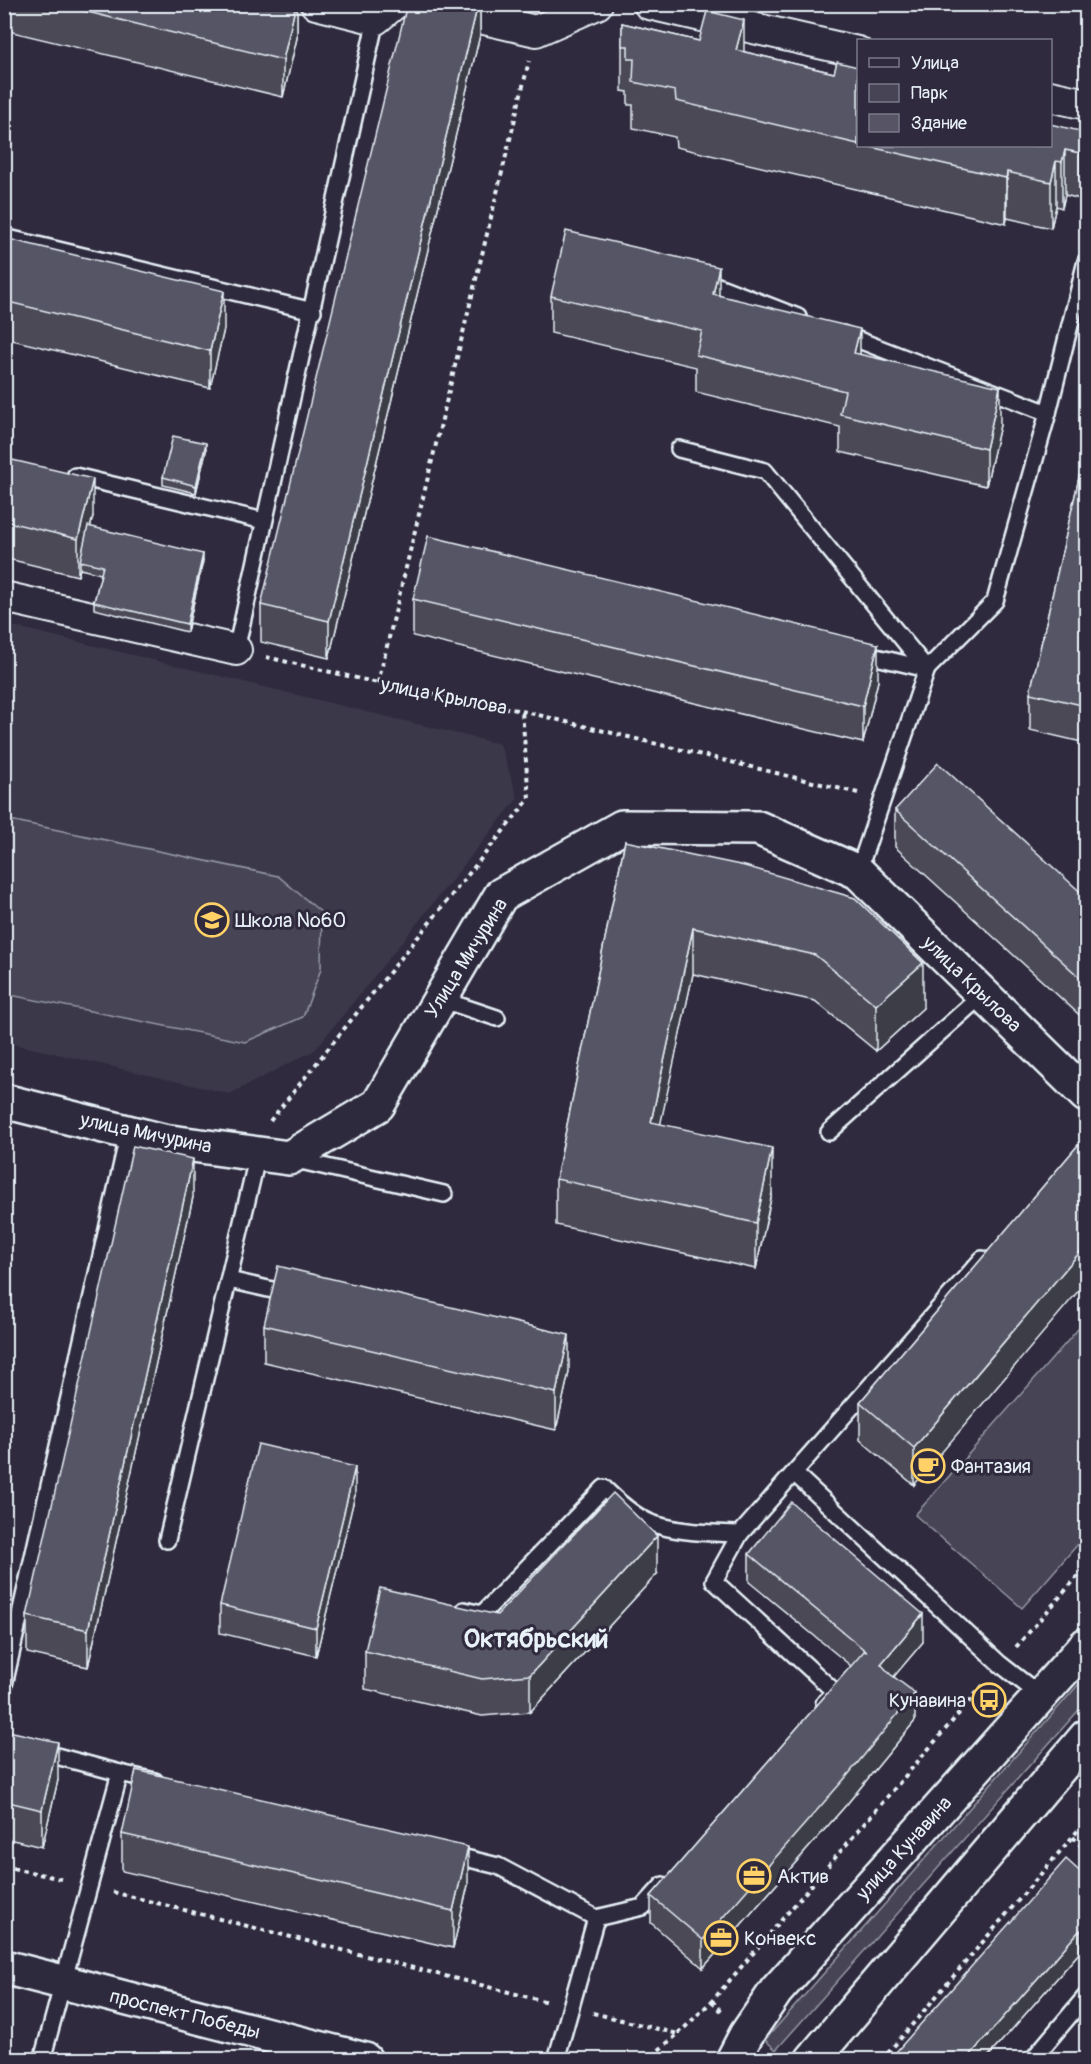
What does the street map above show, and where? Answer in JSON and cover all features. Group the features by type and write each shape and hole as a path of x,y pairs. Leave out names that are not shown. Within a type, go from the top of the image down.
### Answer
{"street":[{"path":"316,4 385,12"},
{"path":"419,4 536,31 597,4"},
{"path":"649,4 857,52"},
{"path":"1052,96 1086,104"},
{"path":"4,597 236,650"},
{"name":"Улица Мичурина","path":"264,1155 378,1105 501,895 622,827 758,828 858,872"},
{"name":"улица Крылова","path":"858,872 1086,1095"},
{"name":"улица Мичурина","path":"5,1106 163,1141 264,1155"},
{"name":"улица Кунавина","path":"733,2060 746,2035 776,1991 1086,1645"},
{"path":"812,2060 1086,1737"},
{"name":"проспект Победы","path":"4,1967 365,2060"}],"lane":[{"path":"236,650 313,310 385,12"},
{"path":"4,237 313,310"},
{"path":"858,872 927,669 995,601 1048,414 1086,261"},
{"path":"691,276 1048,414"},
{"path":"679,449 765,471 927,669"},
{"path":"61,472 264,521"},
{"path":"846,650 927,669"},
{"path":"829,1132 983,994"},
{"path":"440,999 497,1018"},
{"path":"4,1685 129,1132"},
{"path":"167,1540 229,1280 264,1155 444,1194"},
{"path":"812,1717 835,1692 714,1581 740,1534 992,1248"},
{"path":"229,1280 308,1299"},
{"path":"794,1473 1000,1664 1041,1696"},
{"path":"449,1607 482,1614 604,1488 618,1502 655,1525 689,1532 740,1534"},
{"path":"4,1742 166,1784"},
{"path":"42,2060 120,1773"},
{"path":"429,1849 498,1866 596,1918 643,1907 674,1873"},
{"path":"556,2060 596,1918"},
{"path":"1032,2060 1086,1996"}],"path":[{"path":"378,683 536,31"},
{"name":"улица Крылова","path":"236,650 378,683 522,711 883,799"},
{"path":"264,1155 529,799 522,711"},
{"path":"644,2060 678,2034 712,2001 1000,1664 1086,1567"},
{"path":"882,2060 1086,1821"},
{"path":"1073,1837 1086,1851"},
{"path":"4,1866 678,2034"}],"shaded area":[{"name":"Школа №60","path":"5,624 500,744 518,798 315,1050 230,1094 5,1042"}],"green space":[{"path":"5,819 278,876 322,913 321,969 303,1017 245,1042 5,994"},
{"path":"1086,1320 1086,1535 1022,1608 915,1515"},
{"path":"1086,1676 1086,1702 776,2050 765,2040"}],"building":[{"path":"55,4 296,4 283,60"},
{"path":"407,4 478,4 329,621 261,605"},
{"path":"707,11 744,20 736,50 834,73 837,62 857,67 857,144 676,101 675,91 633,82 634,59 628,59 628,46 622,46 622,23 699,41"},
{"path":"1052,124 1084,132 1080,153 1065,150 1062,162 1056,161 1051,182 1007,172 1006,178 870,147 1052,147"},
{"path":"566,231 719,267 713,294 860,329 854,353 1000,387 986,449 840,414 845,391 696,355 702,331 551,296"},
{"path":"4,238 224,291 210,351 4,301"},
{"path":"173,436 206,443 196,486 163,477"},
{"path":"1086,447 1086,706 1030,693"},
{"path":"4,458 93,479 78,539 4,521"},
{"path":"88,526 203,554 187,624 94,602 103,566 80,561"},
{"path":"428,536 878,644 863,706 413,599"},
{"path":"938,763 1086,897 1086,983 895,810"},
{"path":"625,841 745,866 855,898 923,963 876,1005 815,955 693,928 651,1122 772,1148 756,1223 556,1179"},
{"path":"1084,1138 1086,1141 1086,1245 914,1448 860,1402"},
{"path":"133,1146 193,1159 88,1630 27,1616"},
{"path":"278,1266 569,1335 556,1393 264,1325"},
{"path":"258,1444 355,1467 316,1628 220,1605"},
{"path":"613,1493 657,1536 530,1675 482,1679 365,1651 380,1588 497,1615"},
{"path":"791,1502 923,1614 881,1664 915,1693 847,1776 703,1940 651,1896 864,1651 867,1652 749,1554"},
{"path":"4,1730 58,1742 42,1810 4,1801"},
{"path":"136,1770 468,1847 453,1911 122,1834"},
{"path":"1066,1859 1086,1877 1086,1935 1080,1930 966,2060 889,2060"}],"place":[{"name":"Школа №60","path":"212,920"},
{"name":"Фантазия","path":"928,1466"},
{"name":"Кунавина","path":"989,1700"},
{"name":"Актив","path":"754,1876"},
{"name":"Конвекс","path":"721,1938"}],"district":[{"name":"Октябрьский","path":"536,1639"}]}
